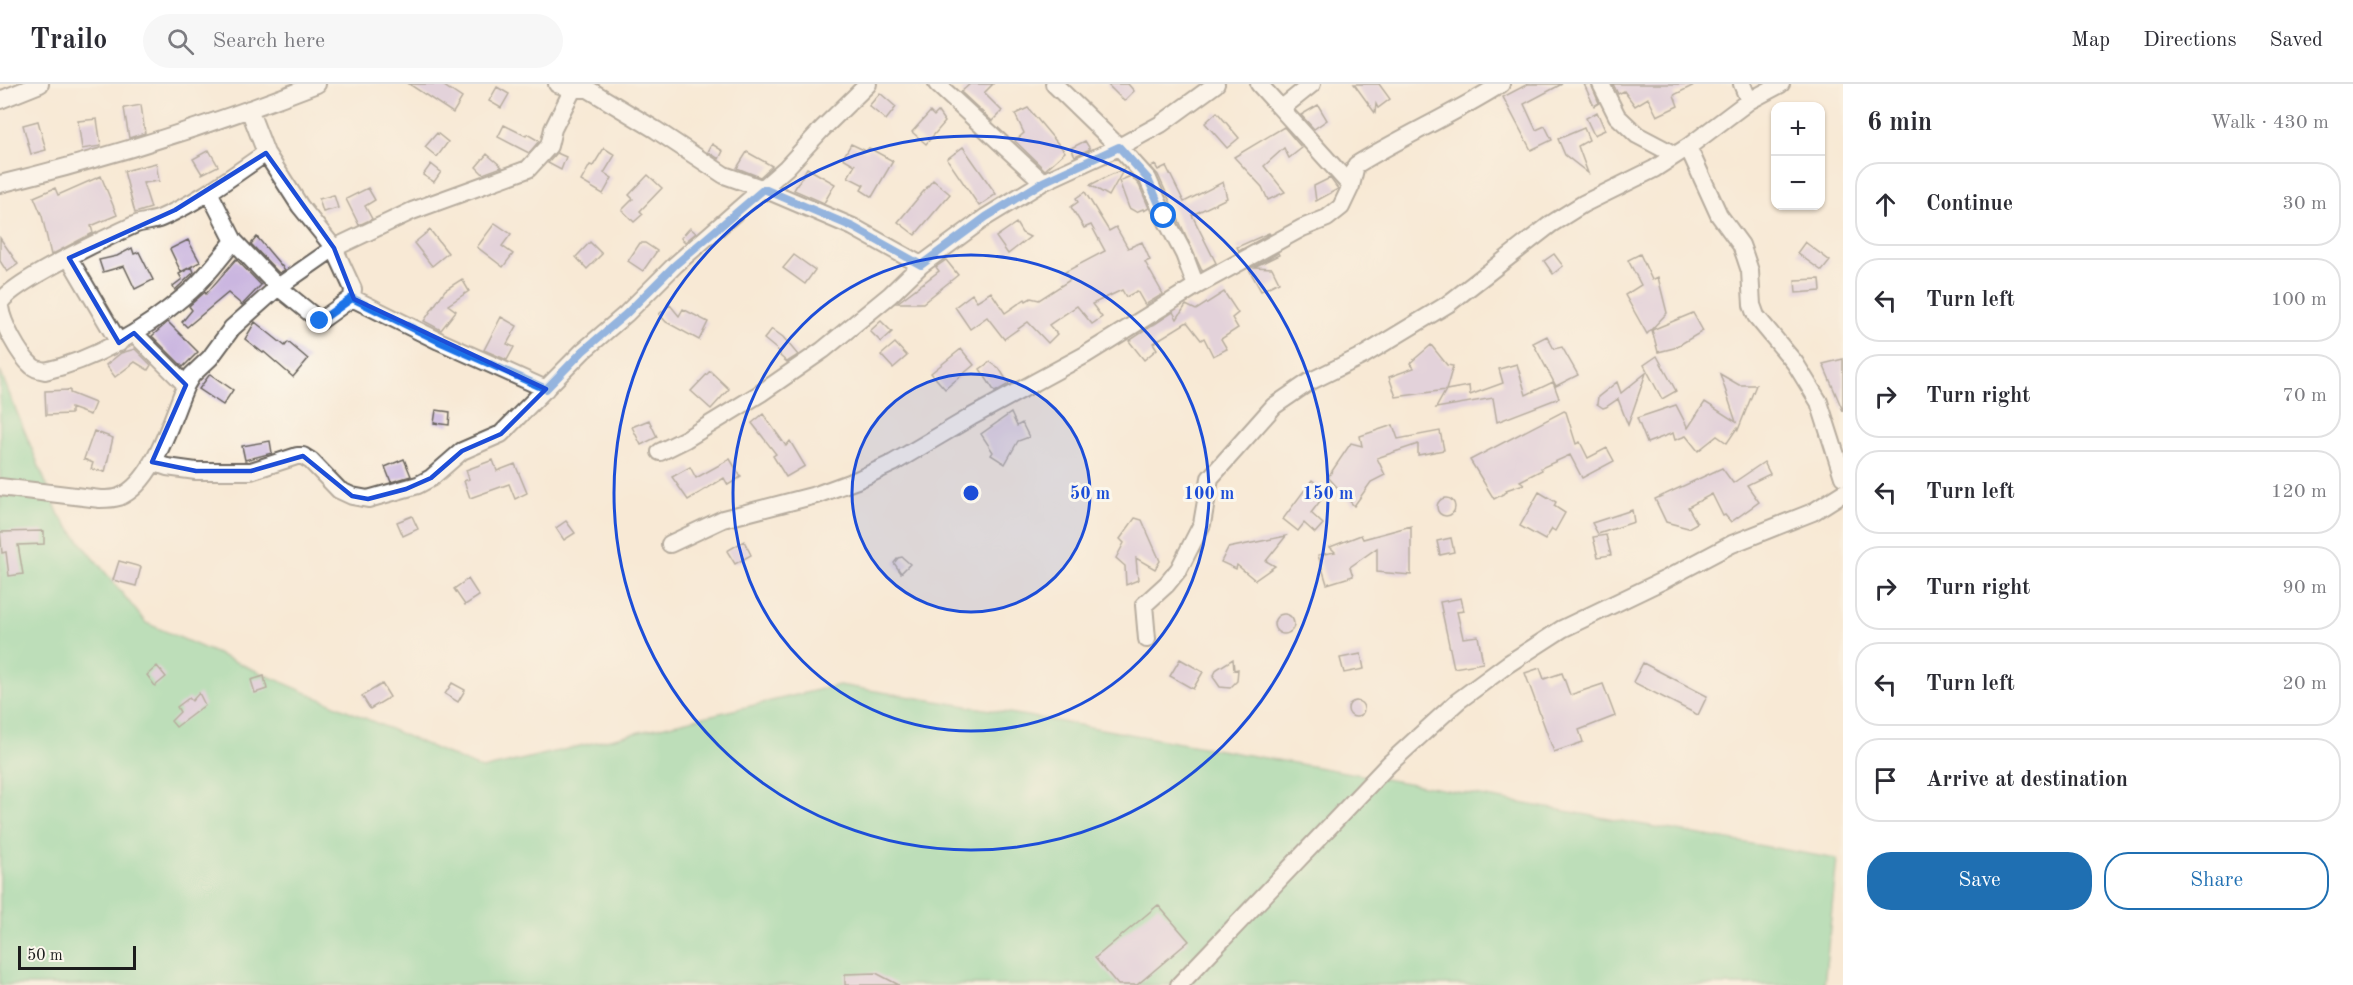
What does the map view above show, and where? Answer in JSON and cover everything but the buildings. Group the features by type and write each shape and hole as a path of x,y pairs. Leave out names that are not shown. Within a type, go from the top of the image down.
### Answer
{"street":[{"path":"0,100 40,84"},
{"path":"152,462 167,467 196,471 250,471 303,456 311,461 339,490 352,496 368,499 418,485 431,478 462,452 501,434 583,351 626,314 675,265 764,189 868,84"},
{"path":"937,84 1043,182"},
{"path":"1054,84 1119,147 1148,179 1184,254 1196,286"},
{"path":"660,452 686,439 742,404 823,350 874,309 921,265 986,217 1043,182 1119,147 1182,110 1215,84"},
{"path":"1259,84 1351,186"},
{"path":"1282,108 1312,84"},
{"path":"670,544 723,519 816,495 857,480 893,463 971,417 1085,355 1196,286 1302,228 1327,218 1341,207 1351,186 1356,165 1470,104 1501,84"},
{"path":"1601,84 1617,116 1637,135 1682,151 1719,215 1741,245 1750,271 1752,305 1756,316 1795,363 1819,402 1843,477"},
{"path":"1742,84 1749,101"},
{"path":"1147,639 1144,605 1167,584 1179,569 1202,524 1210,478 1274,406 1309,382 1364,356 1448,304 1551,224 1583,204 1654,169 1749,101 1780,84"},
{"path":"0,184 117,153 249,109 312,85"},
{"path":"0,487 100,499 116,498 138,483 152,462 192,375 210,358 231,328 278,287 334,248 412,211 528,170 549,146 565,87 588,89 724,175 764,189 853,227 921,265"},
{"path":"208,192 234,241 278,287 320,321 352,298 353,289 334,248 300,206 266,153 249,109"},
{"path":"234,241 188,294 134,333 118,343 56,369 45,371 33,368 23,357 2,318 0,305 4,296 25,282 135,224 159,219 208,192 266,153"},
{"path":"69,258 118,343"},
{"path":"352,298 439,341 546,389"},
{"path":"134,333 186,385"},
{"path":"1179,985 1389,764 1458,701 1508,664 1562,629 1732,544 1813,512 1843,493"}],"highlighted area":[{"path":"266,153 334,248 354,299 546,389 501,434 462,451 431,478 406,489 368,499 352,496 303,456 251,471 196,471 152,462 186,385 134,333 119,343 69,258 175,210"}],"green space":[{"path":"0,371 59,515 146,623 482,769 839,685 1039,718 1837,859 1824,985 0,985"}],"route":[{"path":"320,321 352,298 482,362 546,389 675,265 764,189 853,227 921,265 986,217 1043,182 1119,147 1148,179 1164,216"}]}
